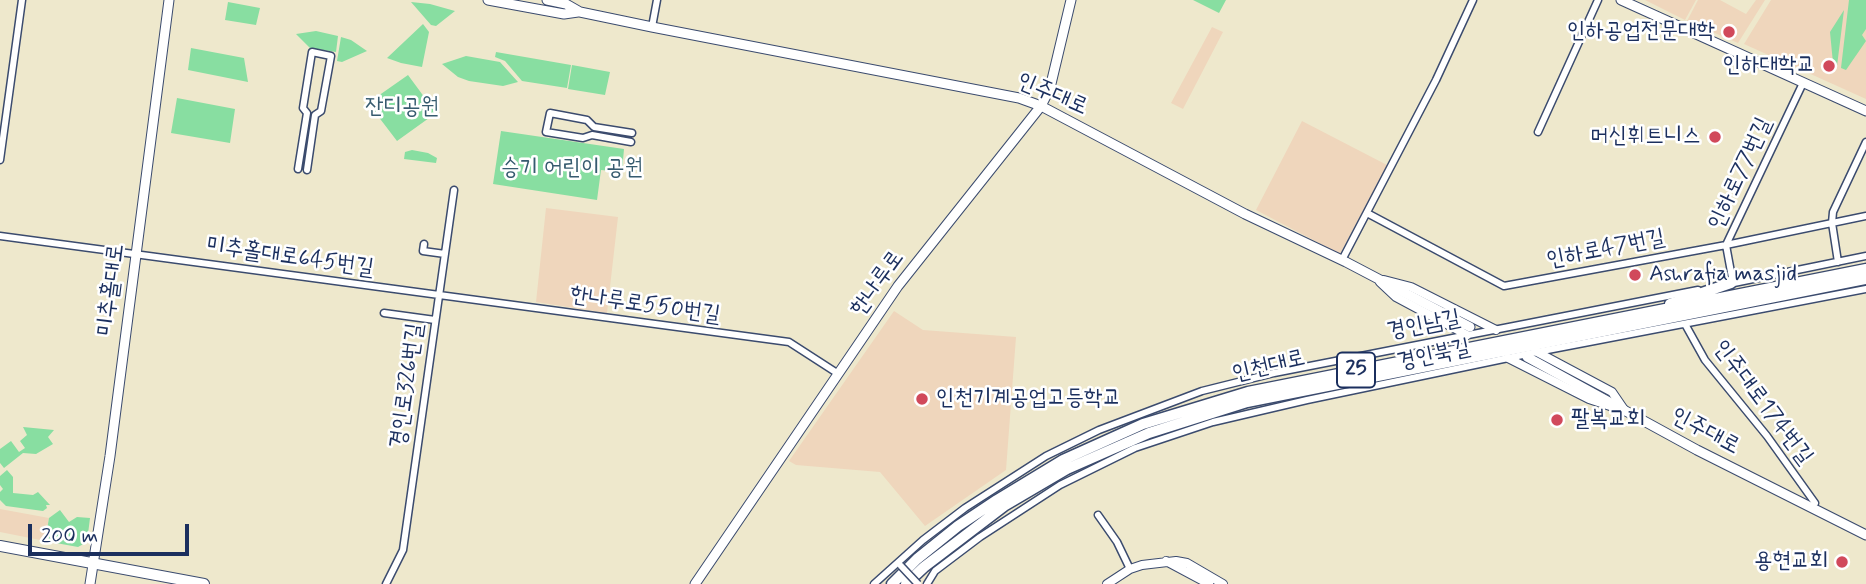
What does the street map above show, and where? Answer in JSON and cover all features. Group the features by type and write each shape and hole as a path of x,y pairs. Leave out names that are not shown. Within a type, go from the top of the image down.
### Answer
{"highway":[{"name":"인천대로","path":"892,584 948,534 997,500 1063,460 1143,424 1248,392 1866,269"},
{"name":"인천대로","path":"906,584 1004,506 1067,469 1149,433 1247,402 1866,279"},
{"path":"1658,310 1679,299 1732,283"}],"main road":[{"name":"미추홀대로","path":"90,584 108,467 169,0"},
{"name":"인주대로","path":"488,0 565,13 580,12 1019,98 1041,106 1245,214 1342,260 1469,331"},
{"name":"인주대로","path":"547,0 566,4 580,12"},
{"name":"한나루로","path":"695,584 898,286 1041,106 1050,88 1071,0"},
{"path":"1621,0 1866,111"},
{"name":"인주대로","path":"1527,357 1697,450 1813,505 1821,513 1866,535"},
{"path":"0,547 204,584"}],"street":[{"path":"0,160 22,0"},
{"path":"652,27 657,0"},
{"path":"1342,260 1413,125 1473,0"},
{"path":"1538,132 1598,0"},
{"path":"298,169 307,113 303,108 312,52 331,56 321,111 315,114 307,170"},
{"name":"인하로77번길","path":"1732,283 1726,245 1802,83"},
{"path":"631,142 592,135 583,138 546,132 550,113 587,120 594,127 632,133"},
{"path":"1838,262 1833,212 1866,142"},
{"name":"경인로326번길","path":"386,584 403,550 454,190"},
{"name":"인하로47번길","path":"1367,213 1504,286 1866,216"},
{"name":"미추홀대로645번길","path":"0,236 439,296"},
{"path":"424,244 423,251 445,254"},
{"name":"경인남길","path":"874,584 965,508 1046,456 1105,427 1202,391 1469,331 1496,330 1866,256"},
{"path":"1378,279 1411,287 1496,330"},
{"name":"경인북길","path":"927,584 935,571 980,537 1060,485 1135,448 1213,422 1537,352 1866,289"},
{"name":"한나루로550번길","path":"439,296 789,342 837,373"},
{"path":"384,313 435,320"},
{"name":"인주대로174번길","path":"1684,323 1705,360 1767,436 1813,505"},
{"path":"1537,352 1612,392 1625,411"},
{"path":"1508,358 1589,399 1625,411"},
{"path":"1098,515 1112,533 1130,569"},
{"path":"1166,561 1209,584"},
{"path":"1107,584 1130,569 1166,561 1187,563 1223,584"},
{"path":"900,564 918,584"}],"shaded area":[{"path":"1645,0 1696,0 1685,20"},
{"name":"인하공업전문대학","path":"1698,0 1720,0 1746,14 1756,0 1765,0 1738,43 1687,21"},
{"name":"인하대학교","path":"1771,0 1866,0 1866,99 1744,44"},
{"path":"1212,27 1223,32 1183,109 1171,103"},
{"path":"1302,121 1387,165 1340,254 1256,210"},
{"path":"546,208 618,217 607,313 536,302"},
{"name":"인천기계공업고등학교","path":"894,311 923,330 1016,337 1006,470 925,526 880,472 796,465 789,461"},
{"path":"0,509 49,518 45,541 0,532"}],"green space":[{"path":"1193,0 1226,0 1219,13"},
{"path":"1849,0 1866,0 1866,29 1862,35 1866,41 1846,70 1841,68"},
{"path":"228,2 260,8 256,25 225,20"},
{"path":"411,2 455,11 436,26 431,25"},
{"path":"1844,10 1837,66 1833,63 1830,32"},
{"path":"423,24 429,32 422,67 387,58"},
{"path":"316,31 338,36 336,52 310,48 296,34"},
{"path":"341,37 367,51 342,62 337,61"},
{"path":"191,48 244,58 248,82 188,70"},
{"path":"496,52 571,65 567,88 522,81 505,61 495,57"},
{"path":"466,56 500,62 518,82 503,86 469,81 458,77 442,64"},
{"path":"572,65 610,72 605,95 568,89"},
{"name":"잔디공원","path":"408,75 436,113 397,141 368,103"},
{"path":"177,98 235,109 230,143 171,133"},
{"name":"승기 어린이 공원","path":"501,131 624,149 622,172 601,170 597,200 493,184"},
{"path":"412,150 428,153 437,158 436,163 404,159 405,152"},
{"path":"23,427 54,430 48,437 53,444 36,454 23,453 4,468 0,463 0,449 11,441 19,452 25,448 20,441 27,435"},
{"path":"7,470 13,477 13,493 33,495 38,492 50,505 46,505 47,508 43,511 6,506 0,500 0,492 3,489 0,476"},
{"path":"60,510 69,522 77,517 90,518 87,542 78,547 45,541 49,518"}],"place":[{"name":"인하공업전문대학","path":"1729,32"},
{"name":"인하대학교","path":"1829,66"},
{"name":"머신휘트니스","path":"1715,137"},
{"name":"Ashrafia masjid","path":"1635,275"},
{"name":"인천기계공업고등학교","path":"922,399"},
{"name":"팔복교회","path":"1557,420"},
{"name":"용현교회","path":"1842,562"}]}
